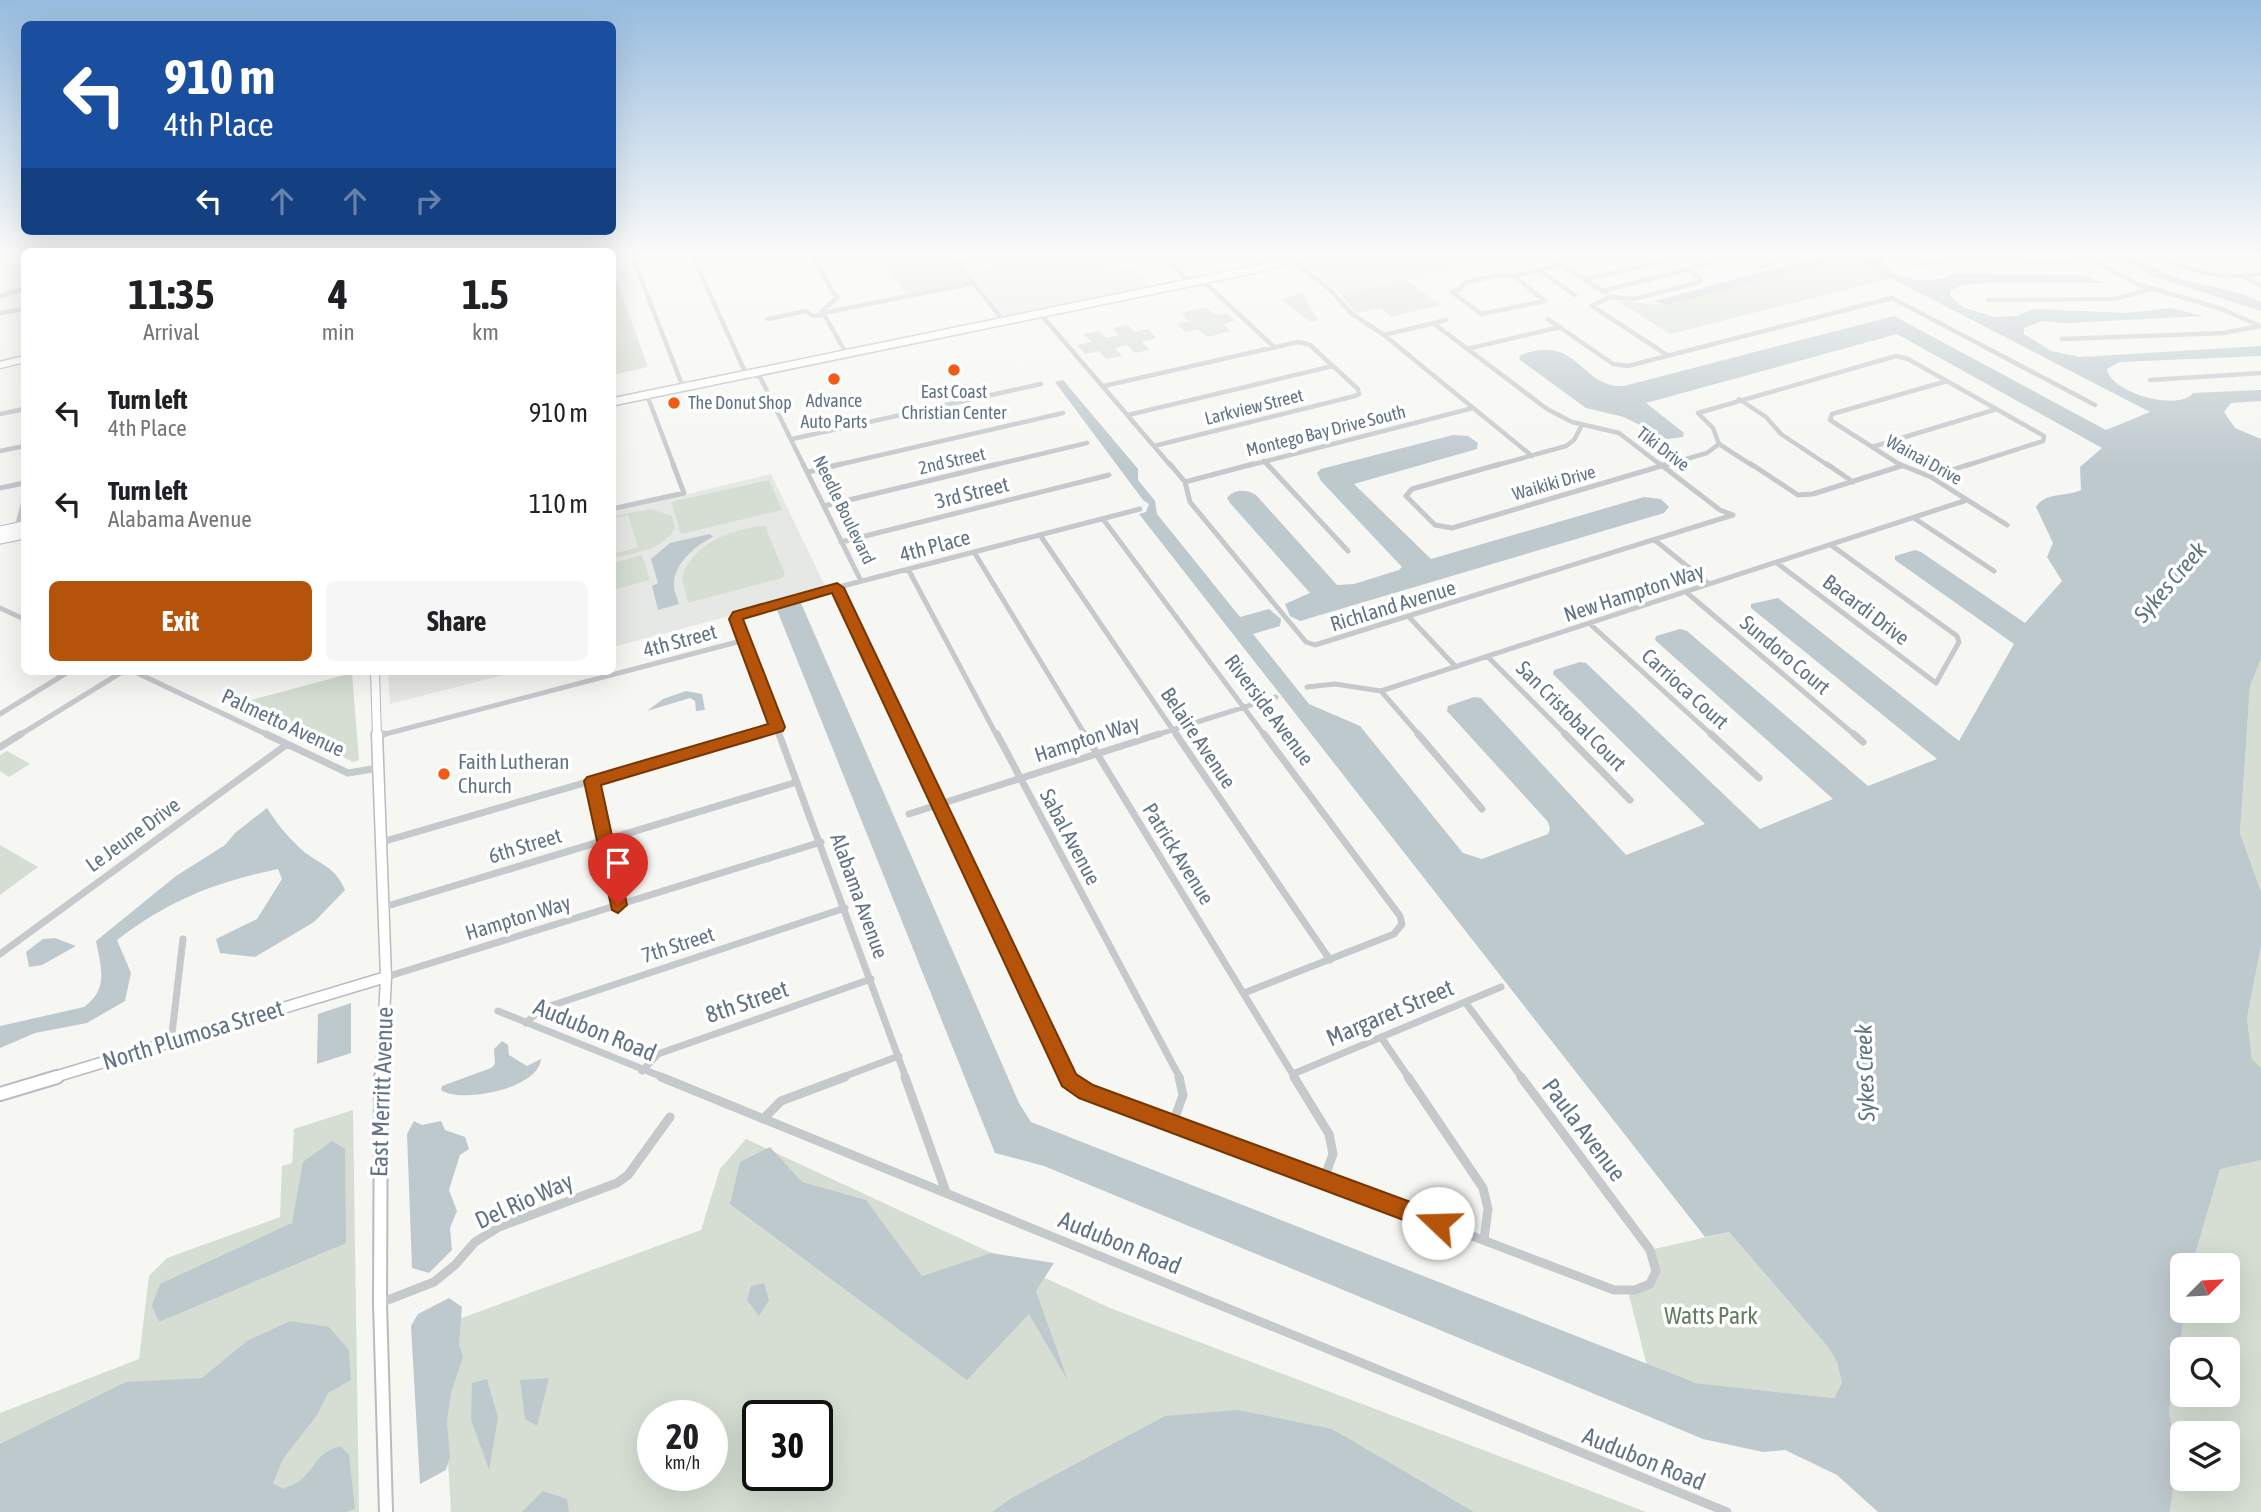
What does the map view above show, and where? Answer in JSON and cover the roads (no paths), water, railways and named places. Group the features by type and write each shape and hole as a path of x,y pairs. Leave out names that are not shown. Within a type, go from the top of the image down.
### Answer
{"main road":[{"path":"616,408 683,387 986,324"},
{"path":"616,402 760,377 1004,324"},
{"path":"0,536 21,531"}],"street":[{"path":"658,324 683,387"},
{"path":"723,324 746,374 760,377"},
{"path":"829,324 846,353"},
{"name":"Richland Avenue","path":"1050,324 1185,482 1187,498 1307,642 1315,645 1656,541 1733,514"},
{"path":"1249,324 1274,347"},
{"path":"1367,324 1531,456 1570,444 1581,425"},
{"path":"1384,335 1431,324"},
{"name":"Tiki Drive","path":"1434,324 1546,409 1581,425 1619,433 1720,510 1733,514"},
{"path":"1555,324 1613,364 1621,366 1791,324"},
{"path":"1619,324 1667,355"},
{"path":"1940,324 2095,405"},
{"path":"2062,339 2224,333 2260,326"},
{"path":"1468,349 1560,327"},
{"path":"1104,386 1274,347 1304,343 1333,366"},
{"path":"1901,466 1810,495 1798,495 1719,444 1713,428 1698,413 1739,399 1900,356 2044,436 2043,441 1931,477"},
{"path":"0,365 21,360"},
{"path":"1128,415 1333,366"},
{"name":"Larkview Street","path":"1154,446 1359,394 1333,366"},
{"path":"2150,380 2261,373"},
{"name":"Needle Boulevard","path":"760,377 861,581"},
{"name":"Wainai Drive","path":"1947,381 1829,418 1901,466 1931,477 2007,525"},
{"path":"792,439 1041,384"},
{"path":"616,508 684,493 648,398"},
{"path":"1739,399 1766,417 1781,434 1853,482"},
{"name":"Montego Bay Drive South","path":"1185,482 1473,408"},
{"path":"1872,447 1997,409"},
{"path":"0,414 21,410"},
{"path":"808,472 1063,413"},
{"name":"2nd Street","path":"824,506 1087,443"},
{"name":"Waikiki Drive","path":"1531,456 1406,494 1435,525 1452,528 1707,453 1719,444"},
{"path":"0,449 21,446"},
{"path":"1264,461 1348,551"},
{"name":"3rd Street","path":"841,542 1110,475"},
{"path":"0,490 21,486"},
{"name":"New Hampton Way","path":"1307,687 1349,684 1381,691 1967,500"},
{"name":"4th Place","path":"738,615 1140,509"},
{"path":"1914,518 1994,571"},
{"name":"Riverside Avenue","path":"1103,519 1397,909 1402,924 1394,933 1330,960"},
{"name":"Belaire Avenue","path":"1040,535 1330,960"},
{"path":"1656,541 1709,584"},
{"name":"Bacardi Drive","path":"1777,563 1936,683 1959,642 1957,636 1831,545"},
{"name":"Patrick Avenue","path":"974,552 1329,1134 1333,1154 1324,1179"},
{"name":"Sabal Avenue","path":"908,569 1179,1075 1183,1096 1173,1123"},
{"name":"Needle Boulevard","path":"837,588 1069,1080 1086,1091 1614,1290 1638,1290 1650,1284"},
{"name":"Sundoro Court","path":"1686,592 1863,742"},
{"path":"0,608 21,618"},
{"name":"Alabama Avenue","path":"738,615 736,619 821,842 946,1192"},
{"path":"1410,618 1456,667"},
{"name":"Carrioca Court","path":"1590,625 1759,778"},
{"name":"4th Street","path":"616,674 745,640"},
{"name":"San Cristobal Court","path":"1488,657 1630,800"},
{"path":"0,715 63,675"},
{"path":"0,747 117,675"},
{"name":"Palmetto Avenue","path":"141,675 348,774 379,768"},
{"name":"East Merritt Avenue","path":"375,675 386,977 380,1088 380,1303 386,1512"},
{"name":"4th Street","path":"378,736 611,675"},
{"path":"1381,691 1482,809"},
{"name":"Hampton Way","path":"909,814 1276,697"},
{"path":"382,842 777,727"},
{"name":"Le Jeune Drive","path":"0,954 286,745"},
{"path":"593,781 618,905"},
{"name":"6th Street","path":"384,907 797,782"},
{"name":"Hampton Way","path":"386,977 821,842"},
{"name":"7th Street","path":"526,1023 541,1009 845,908"},
{"path":"171,1042 183,939"},
{"path":"1244,993 1330,960"},
{"name":"North Plumosa Street","path":"0,1094 386,977"},
{"name":"8th Street","path":"642,1071 658,1054 871,979"},
{"name":"Margaret Street","path":"1293,1074 1501,987"},
{"name":"Paula Avenue","path":"1465,1002 1650,1250 1657,1267 1655,1279 1650,1284"},
{"name":"Audubon Road","path":"498,1011 1727,1512"},
{"path":"1381,1037 1483,1188 1488,1209 1483,1240"},
{"path":"763,1119 781,1101 899,1056"},
{"name":"Del Rio Way","path":"380,1303 434,1282 455,1265 475,1242 499,1227 617,1183 628,1175 670,1117"}],"water":[{"name":"Sykes Creek","path":"1865,324 1908,324 2106,430 2150,412 1979,324 2035,324 2024,328 2024,334 2051,351 2080,357 2261,346 2261,356 2120,362 2107,369 2111,378 2120,386 2160,400 2174,401 2193,393 2261,390 2261,401 2231,403 2224,412 2235,428 2261,439 2261,659 2250,686 2240,833 2261,891 2261,946 2247,1018 2252,1059 2261,1068 2261,1160 2220,1169 2196,1253 2170,1253 2170,1323 2183,1323 2181,1337 2170,1337 2170,1491 2173,1491 2170,1512 1878,1512 1837,1475 1785,1450 1763,1452 1703,1439 1044,1166 995,1153 777,610 801,603 1019,1103 1031,1122 1696,1383 1834,1398 1842,1383 1837,1362 1828,1347 1729,1232 1705,1237 1139,514 1146,512 1149,504 1143,500 1055,382 1063,380 1138,469 1138,480 1155,501 1157,514 1240,617 1269,609 1281,619 1280,626 1253,634 1309,704 1360,726 1463,853 1482,859 1548,834 1550,829 1548,822 1447,711 1448,706 1474,697 1481,698 1626,855 1705,824 1553,674 1554,670 1580,662 1586,663 1760,829 1833,799 1655,640 1656,636 1680,629 1687,631 1868,786 1937,759 1751,608 1751,604 1778,598 1959,741 2014,644 1895,560 1895,556 1915,550 1921,552 2025,623 2062,581 2047,557 2053,543 2036,507 2050,497 2081,490 2080,467 2102,448 1897,334 1646,403 1684,433 1683,437 1667,439 1624,417 1586,408 1520,360 1519,356 1539,350 1554,351 1567,355 1609,385 1624,386"},
{"path":"1453,435 1468,436 1478,443 1477,449 1354,484 1431,559 1644,497 1661,499 1669,507 1664,513 1300,621 1290,616 1285,604 1310,593 1227,498 1240,491 1256,495 1337,585 1354,584 1402,567 1321,481 1317,473 1321,469"},
{"path":"710,534 713,537 694,549 679,568 674,585 679,604 658,610 652,586 658,583 651,559 670,543"},
{"path":"686,691 702,694 705,710 696,711 695,701 690,698 647,711 663,699"},
{"path":"267,808 292,840 332,871 345,890 314,922 255,957 220,953 216,939 257,919 282,879 278,869 212,887 155,914 117,940 131,973 125,1001 87,1023 35,1033 0,1048 0,1026 84,1007 92,1000 97,993 101,977 96,941 176,876 225,845 235,833"},
{"path":"55,938 76,946 42,965 29,967 26,952 43,939"},
{"path":"351,1003 351,1053 317,1064 318,1014"},
{"path":"502,1041 508,1045 509,1055 527,1066 541,1059 537,1070 513,1086 497,1091 464,1095 441,1090 442,1086 491,1068 495,1064 494,1049"},
{"path":"414,1121 422,1125 441,1121 445,1130 465,1137 469,1149 460,1155 449,1190 457,1211 450,1228 452,1250 429,1273 412,1268 407,1134"},
{"path":"332,1141 345,1149 346,1243 159,1322 152,1306 160,1284 292,1223 303,1162"},
{"path":"770,1147 802,1182 866,1200 922,1276 991,1253 1054,1263 1036,1291 1068,1381 1029,1314 967,1380 730,1204 740,1162"},
{"path":"764,1283 769,1300 759,1316 747,1300 751,1286"},
{"path":"449,1298 462,1307 459,1344 463,1357 451,1393 447,1421 450,1457 446,1470 420,1484 411,1326 418,1314"},
{"path":"290,1321 329,1327 349,1350 351,1380 328,1393 317,1415 283,1459 273,1483 283,1489 296,1483 322,1455 340,1446 349,1455 355,1509 347,1512 0,1512 0,1444 126,1382 202,1378 247,1341"},
{"path":"549,1378 537,1426 525,1419 520,1380"},
{"path":"487,1379 498,1418 489,1470 471,1419 472,1383"},
{"path":"1238,1410 1332,1429 1474,1512 992,1512 1010,1499 1165,1416"},
{"path":"543,1491 567,1499 569,1512 522,1512"}],"place":[{"name":"East Coast Christian Center","path":"954,370"},
{"name":"Advance Auto Parts","path":"834,379"},
{"name":"The Donut Shop","path":"674,403"},
{"name":"Faith Lutheran Church","path":"444,774"}],"park label":[{"name":"Watts Park","path":"1711,1316"}]}
